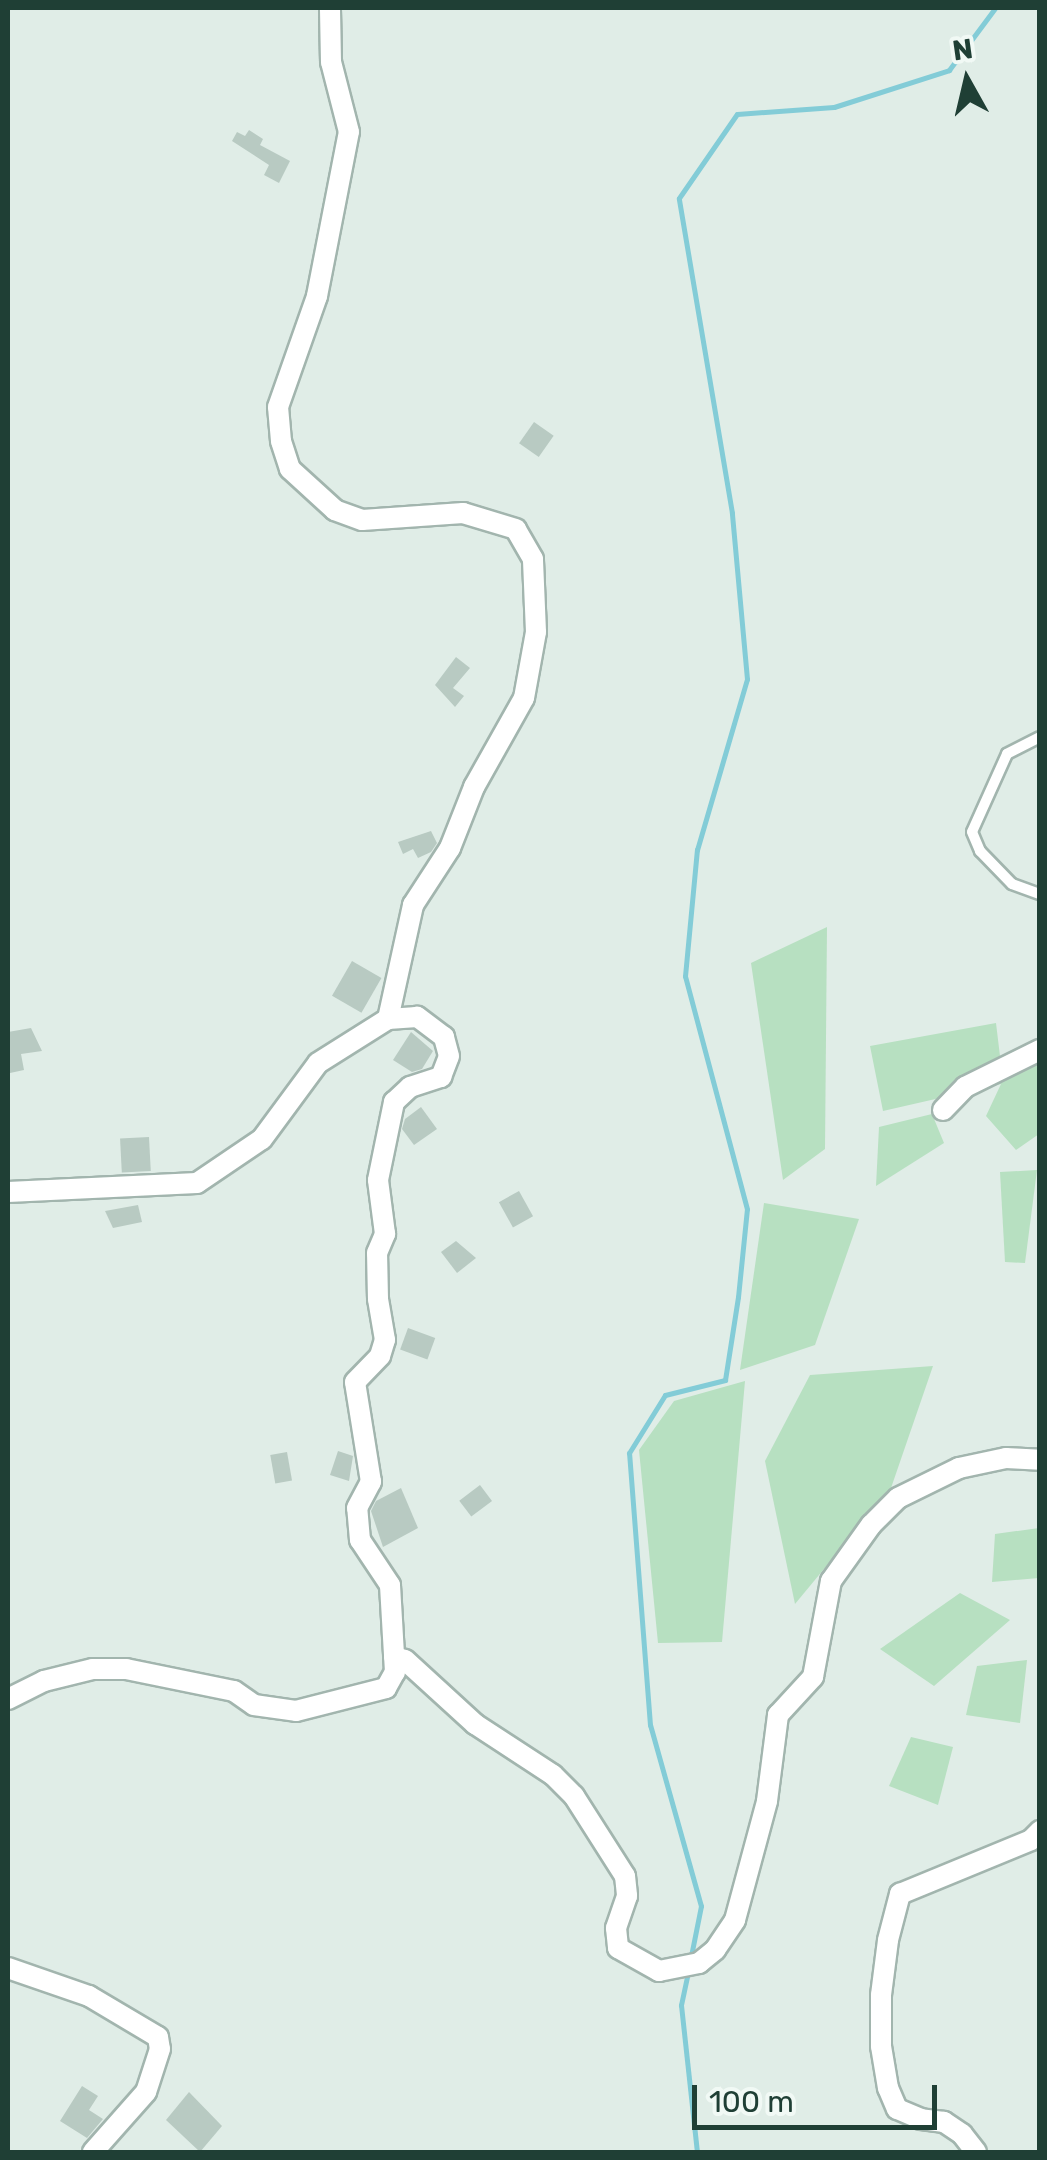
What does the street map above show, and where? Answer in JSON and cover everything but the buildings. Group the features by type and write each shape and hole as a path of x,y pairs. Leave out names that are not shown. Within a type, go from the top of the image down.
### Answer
{"street":[{"path":"330,8 331,62 350,132 316,296 278,407 281,441 290,469 336,510 362,520 463,513 516,529 533,559 536,632 524,698 474,787 450,848 413,904 388,1019"},
{"path":"8,1192 197,1183 262,1139 318,1063 388,1019 416,1017 444,1037 449,1056 441,1078 410,1087 394,1102 378,1180 385,1234 377,1254 378,1299 385,1340 380,1356 354,1382 371,1482 357,1508 360,1540 390,1585 394,1672 386,1688 296,1711 254,1705 234,1691 126,1669 93,1669 44,1681 8,1699"},
{"path":"942,1110 965,1087 1040,1050"},
{"path":"394,1657 405,1660 475,1724 554,1775 574,1796 624,1876 628,1896 616,1928 618,1948 658,1971 699,1963 735,1920 767,1801 778,1714 814,1677 831,1580 871,1525 898,1498 959,1468 1006,1458 1040,1460"},
{"path":"976,2152 962,2134 944,2122 921,2120 897,2109 888,2088 881,2046 888,1940 900,1894 1032,1840 1040,1831"},
{"path":"8,1968 89,1996 158,2037 160,2050 146,2092 93,2152"}],"lane":[{"path":"1040,736 1007,754 972,832 980,852 1012,884 1040,894"}],"green space":[{"path":"827,927 825,1149 783,1180 751,963"},
{"path":"996,1023 1003,1081 1022,1046 1039,1049 1039,1134 1016,1150 986,1116 1001,1084 883,1111 870,1046"},
{"path":"932,1114 944,1143 876,1186 879,1127"},
{"path":"1037,1170 1025,1263 1005,1262 1000,1172"},
{"path":"764,1203 859,1219 815,1345 740,1370"},
{"path":"933,1366 891,1488 795,1604 765,1461 810,1375"},
{"path":"745,1381 722,1642 658,1643 639,1450 674,1401"},
{"path":"1039,1528 1039,1578 992,1582 995,1534"},
{"path":"960,1593 1010,1620 934,1686 880,1649"},
{"path":"1027,1660 1020,1723 966,1715 977,1666"},
{"path":"911,1737 953,1747 938,1805 889,1786"}],"waterway":[{"path":"690,1961 701,1906 650,1725 629,1453 665,1395 725,1380 738,1297 747,1209 685,976 697,850 747,679 732,513 679,198 737,114 834,107 949,70 995,8"},
{"path":"688,1972 681,2005 697,2152"}]}
